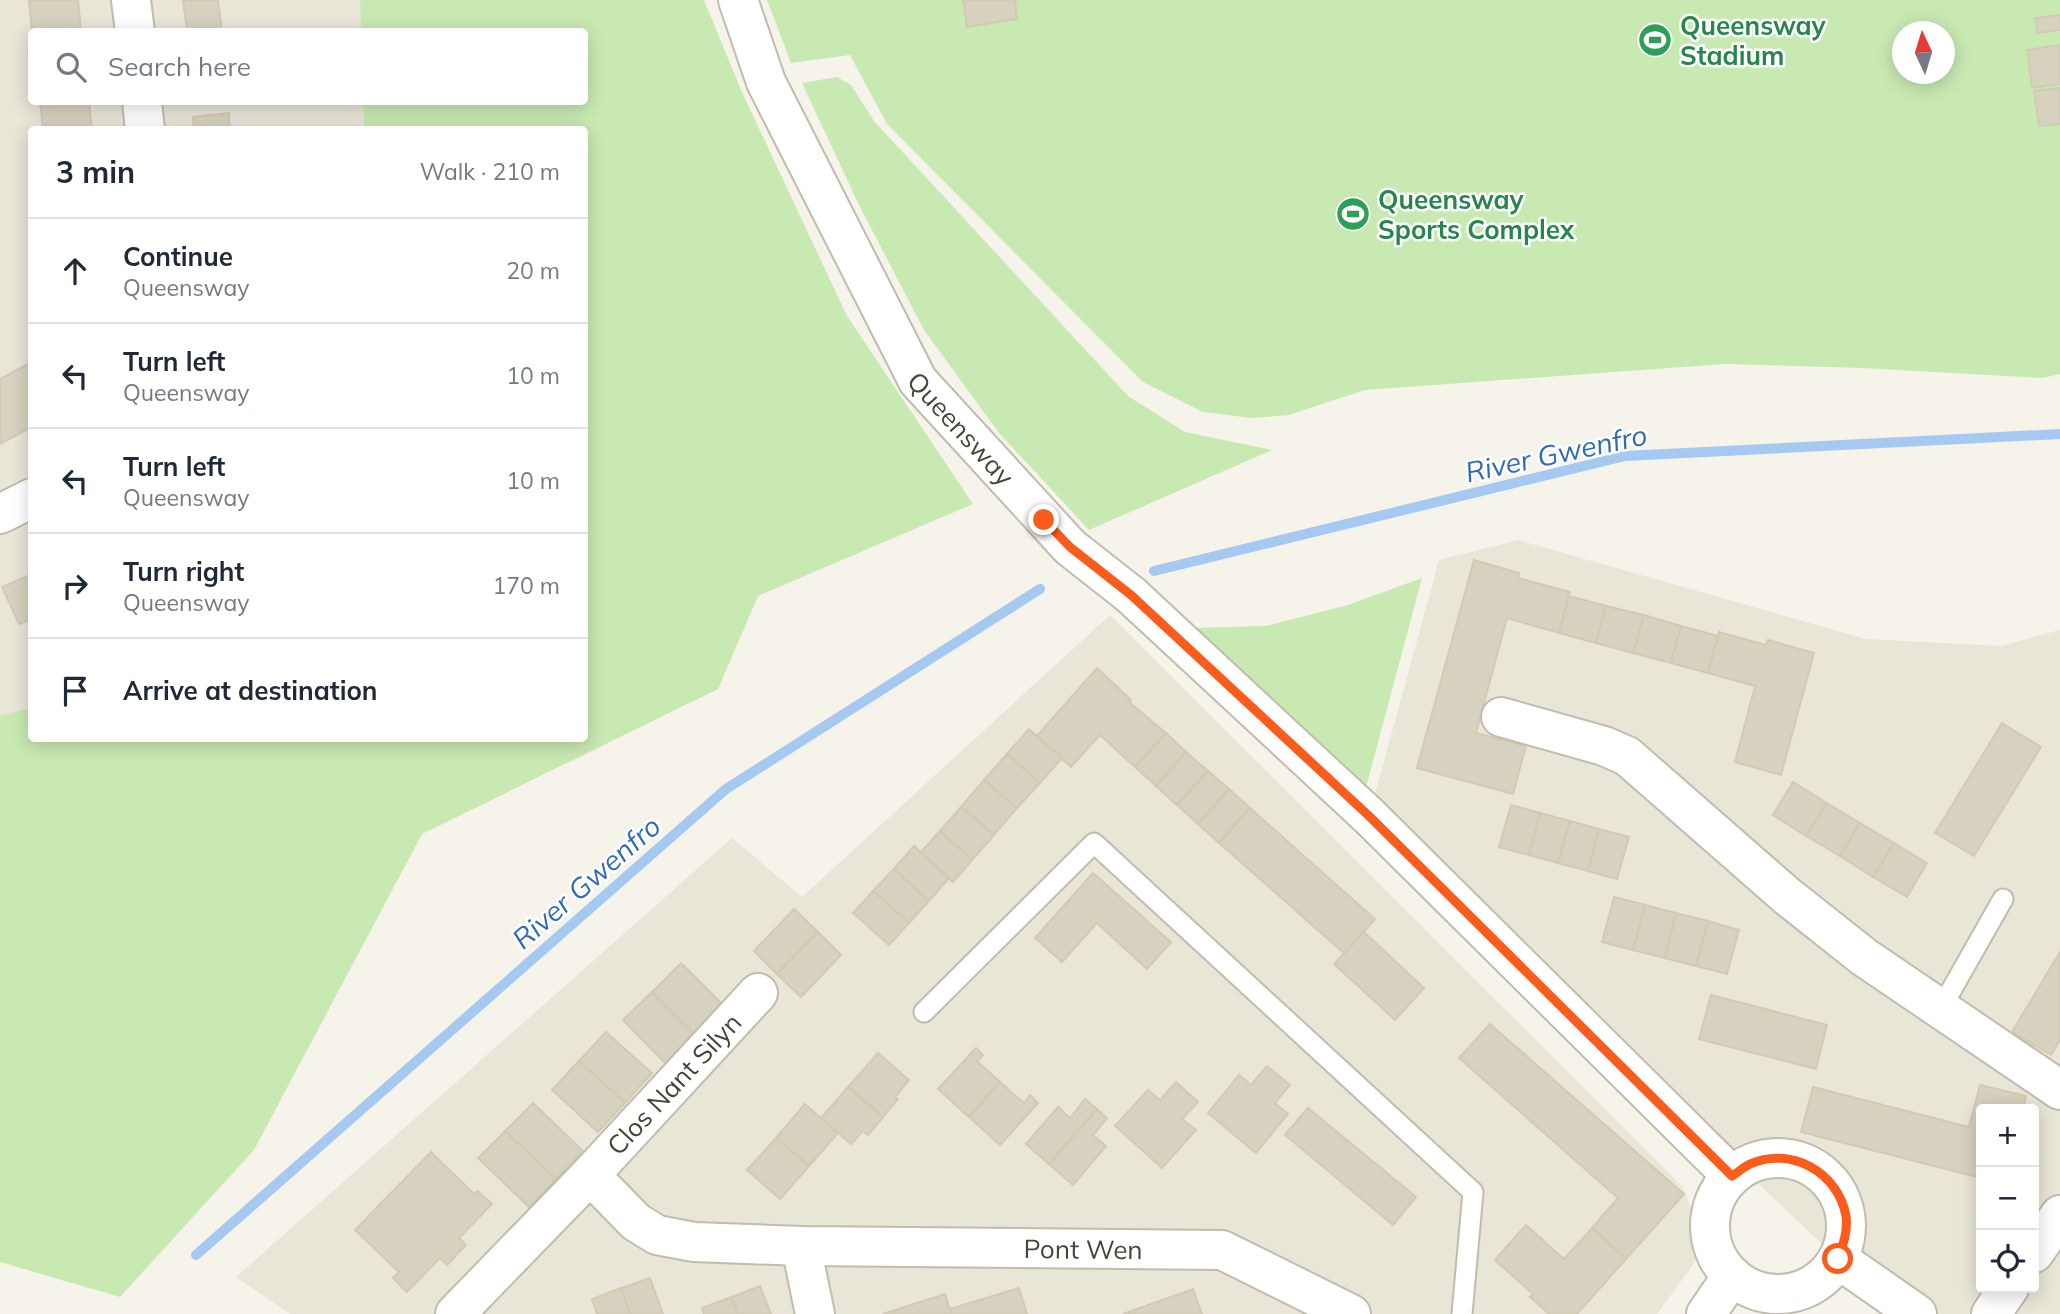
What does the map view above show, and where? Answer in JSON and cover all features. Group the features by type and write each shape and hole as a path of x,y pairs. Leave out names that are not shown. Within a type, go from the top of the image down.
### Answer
{"street":[{"path":"131,0 134,28"},
{"name":"Queensway","path":"738,0 766,82 918,381 1070,547 1131,595 1369,816 1732,1176"},
{"path":"142,105 145,126"},
{"path":"0,514 28,500"},
{"path":"1501,717 1604,746 1627,756 1787,896 1864,957 2060,1090"},
{"name":"Clos Nant Silyn","path":"454,1314 590,1175 758,993"},
{"path":"1770,1158 1791,1159 1811,1166 1828,1179 1840,1197 1846,1217 1845,1239 1838,1259 1826,1275 1809,1287 1789,1293 1769,1293 1749,1288 1732,1276 1718,1258 1711,1237 1714,1204 1718,1193 1732,1176 1749,1164 1770,1158"},
{"name":"Clos Nant Silyn","path":"590,1175 636,1222"},
{"path":"2039,1246 2060,1215"},
{"name":"Pont Wen","path":"636,1222 657,1235 694,1242 801,1246 1223,1250 1350,1314"},
{"path":"801,1246 815,1314"},
{"path":"1838,1259 1917,1314"},
{"path":"1706,1314 1732,1276"},
{"path":"1991,1314 2006,1293"}],"lane":[{"path":"924,1013 1094,843 1473,1192 1462,1314"},
{"path":"1941,1010 2003,899"}],"shaded area":[{"path":"0,0 360,0 361,28 28,28 28,105 363,105 364,126 28,126 28,709 0,715"},
{"path":"1518,540 1866,639 2001,646 2060,630 2060,1314 1917,1314 1838,1259 1369,816 1439,560"},
{"path":"1110,615 1682,1186 1697,1223 1695,1262 1657,1314 290,1314 236,1277 732,838 802,897"}],"green space":[{"path":"360,0 704,0 741,90 847,316 973,504 758,596 718,689 422,834 254,1150 120,1297 0,1262 0,715 28,709 28,742 588,742 588,126 364,126 363,105 588,105 588,28 361,28"},
{"name":"Queensway Sports Complex","path":"767,0 2060,0 2060,374 2042,378 1725,364 1365,390 1289,415 1252,418 1203,412 1143,382 887,124 850,55 791,63"},
{"path":"837,77 851,85 874,121 1128,396 1185,432 1272,450 1089,530 999,433 924,330 859,205 802,83"},
{"path":"1422,578 1365,791 1193,628 1266,626 1348,605"}],"building":[{"path":"29,0 78,0 81,28 32,28"},
{"path":"183,0 218,0 222,28 186,28"},
{"path":"963,0 1015,0 1017,19 967,27"},
{"path":"2060,15 2060,30 2037,33 2035,18"},
{"path":"2060,45 2060,84 2032,88 2027,50"},
{"path":"2060,88 2060,124 2039,126 2034,91"},
{"path":"40,105 89,105 92,126 43,126"},
{"path":"229,113 230,126 194,126 193,117"},
{"path":"28,364 28,429 0,444 0,379"},
{"path":"1474,560 1519,573 1518,578 1570,592 1559,633 1507,618 1476,733 1526,746 1513,794 1417,768"},
{"path":"28,576 28,621 19,624 2,587"},
{"path":"1569,596 1606,606 1596,643 1559,633"},
{"path":"1606,606 1644,615 1633,653 1596,643"},
{"path":"1644,615 1681,626 1671,663 1633,653"},
{"path":"1681,626 1718,636 1708,673 1671,663"},
{"path":"1719,632 1766,645 1768,640 1814,653 1781,775 1735,762 1755,686 1708,673"},
{"path":"1097,668 1131,700 1129,702 1166,733 1135,767 1100,735 1071,767 1037,736"},
{"path":"2002,723 2041,747 1974,856 1935,833"},
{"path":"1029,729 1062,758 1040,783 1007,754"},
{"path":"1166,733 1186,752 1156,786 1135,767"},
{"path":"1186,752 1208,771 1177,805 1156,786"},
{"path":"1007,754 1040,783 1017,808 984,780"},
{"path":"1208,771 1229,789 1198,824 1177,805"},
{"path":"984,780 1017,808 994,835 961,807"},
{"path":"1793,782 1827,803 1806,836 1773,815"},
{"path":"1229,789 1250,808 1219,843 1198,824"},
{"path":"1827,803 1860,823 1840,856 1806,836"},
{"path":"1511,805 1540,813 1529,855 1499,847"},
{"path":"961,807 994,835 972,860 940,831"},
{"path":"1250,808 1375,919 1345,954 1219,843"},
{"path":"1540,813 1570,821 1558,863 1529,855"},
{"path":"1570,821 1599,829 1588,871 1558,863"},
{"path":"1860,823 1894,843 1873,877 1840,856"},
{"path":"1599,829 1629,837 1617,879 1588,871"},
{"path":"940,831 972,860 953,882 920,853"},
{"path":"1894,843 1927,863 1907,897 1873,877"},
{"path":"914,846 949,878 929,901 894,869"},
{"path":"894,869 929,901 909,923 873,891"},
{"path":"1093,873 1171,942 1147,969 1097,923 1062,962 1035,938"},
{"path":"873,891 909,923 889,945 853,913"},
{"path":"1614,897 1645,905 1633,950 1602,942"},
{"path":"1645,905 1676,913 1665,958 1633,950"},
{"path":"794,909 818,932 777,974 754,951"},
{"path":"1676,913 1708,921 1696,966 1665,958"},
{"path":"1708,921 1739,930 1727,974 1696,966"},
{"path":"818,932 841,955 801,997 777,974"},
{"path":"1364,932 1424,988 1395,1020 1334,964"},
{"path":"2060,952 2060,1040 2051,1055 2012,1032"},
{"path":"681,963 724,1006 695,1035 652,992"},
{"path":"652,992 695,1035 666,1064 623,1020"},
{"path":"1711,995 1827,1025 1816,1069 1699,1039"},
{"path":"1490,1024 1684,1194 1626,1259 1592,1228 1618,1198 1459,1058"},
{"path":"606,1032 652,1073 625,1103 579,1061"},
{"path":"976,1048 983,1055 977,1061 1000,1082 969,1117 938,1089"},
{"path":"878,1053 909,1080 883,1117 848,1087"},
{"path":"579,1061 625,1103 598,1132 552,1090"},
{"path":"1267,1066 1290,1085 1275,1103 1288,1114 1256,1153 1208,1113 1239,1075 1251,1085"},
{"path":"1000,1082 1024,1103 1030,1095 1038,1103 1000,1145 969,1117"},
{"path":"1176,1082 1198,1102 1182,1119 1196,1130 1162,1168 1115,1126 1148,1090 1160,1100"},
{"path":"1980,1085 2026,1096 2024,1104 1976,1104 1976,1177 1801,1132 1813,1087 1969,1127"},
{"path":"848,1087 883,1117 868,1135 863,1131 851,1144 821,1118"},
{"path":"1085,1099 1097,1109 1049,1164 1026,1144 1058,1107 1070,1118"},
{"path":"533,1103 583,1151 556,1179 505,1131"},
{"path":"805,1104 838,1133 809,1166 776,1138"},
{"path":"1308,1108 1416,1197 1393,1225 1285,1135"},
{"path":"1097,1109 1107,1118 1093,1135 1106,1146 1073,1185 1049,1164"},
{"path":"505,1131 556,1179 529,1207 478,1158"},
{"path":"776,1138 809,1166 780,1199 747,1170"},
{"path":"431,1152 474,1194 478,1191 492,1204 459,1238 466,1245 447,1265 440,1258 407,1292 393,1278 399,1272 355,1230"},
{"path":"1526,1225 1564,1259 1592,1228 1626,1259 1577,1314 1549,1314 1530,1297 1533,1294 1495,1260"},
{"path":"650,1278 663,1314 630,1314 621,1288"},
{"path":"760,1286 771,1314 738,1314 731,1297"},
{"path":"621,1288 630,1314 597,1314 592,1299"},
{"path":"1019,1288 1027,1314 952,1314 950,1309"},
{"path":"1193,1289 1202,1314 1123,1314"},
{"path":"945,1294 951,1314 883,1314"},
{"path":"731,1297 738,1314 704,1314 702,1308"}],"waterway":[{"name":"River Gwenfro","path":"1154,571 1625,456 2060,434"},
{"name":"River Gwenfro","path":"196,1255 726,789 1040,589"}],"place":[{"name":"Queensway Stadium","path":"1655,40"},
{"name":"Queensway Sports Complex","path":"1353,214"}],"route":[{"path":"1044,520 1070,547 1131,595 1369,816 1732,1176 1749,1164 1770,1158 1791,1159 1811,1166 1828,1179 1840,1197 1846,1217 1845,1239 1838,1259"}]}
